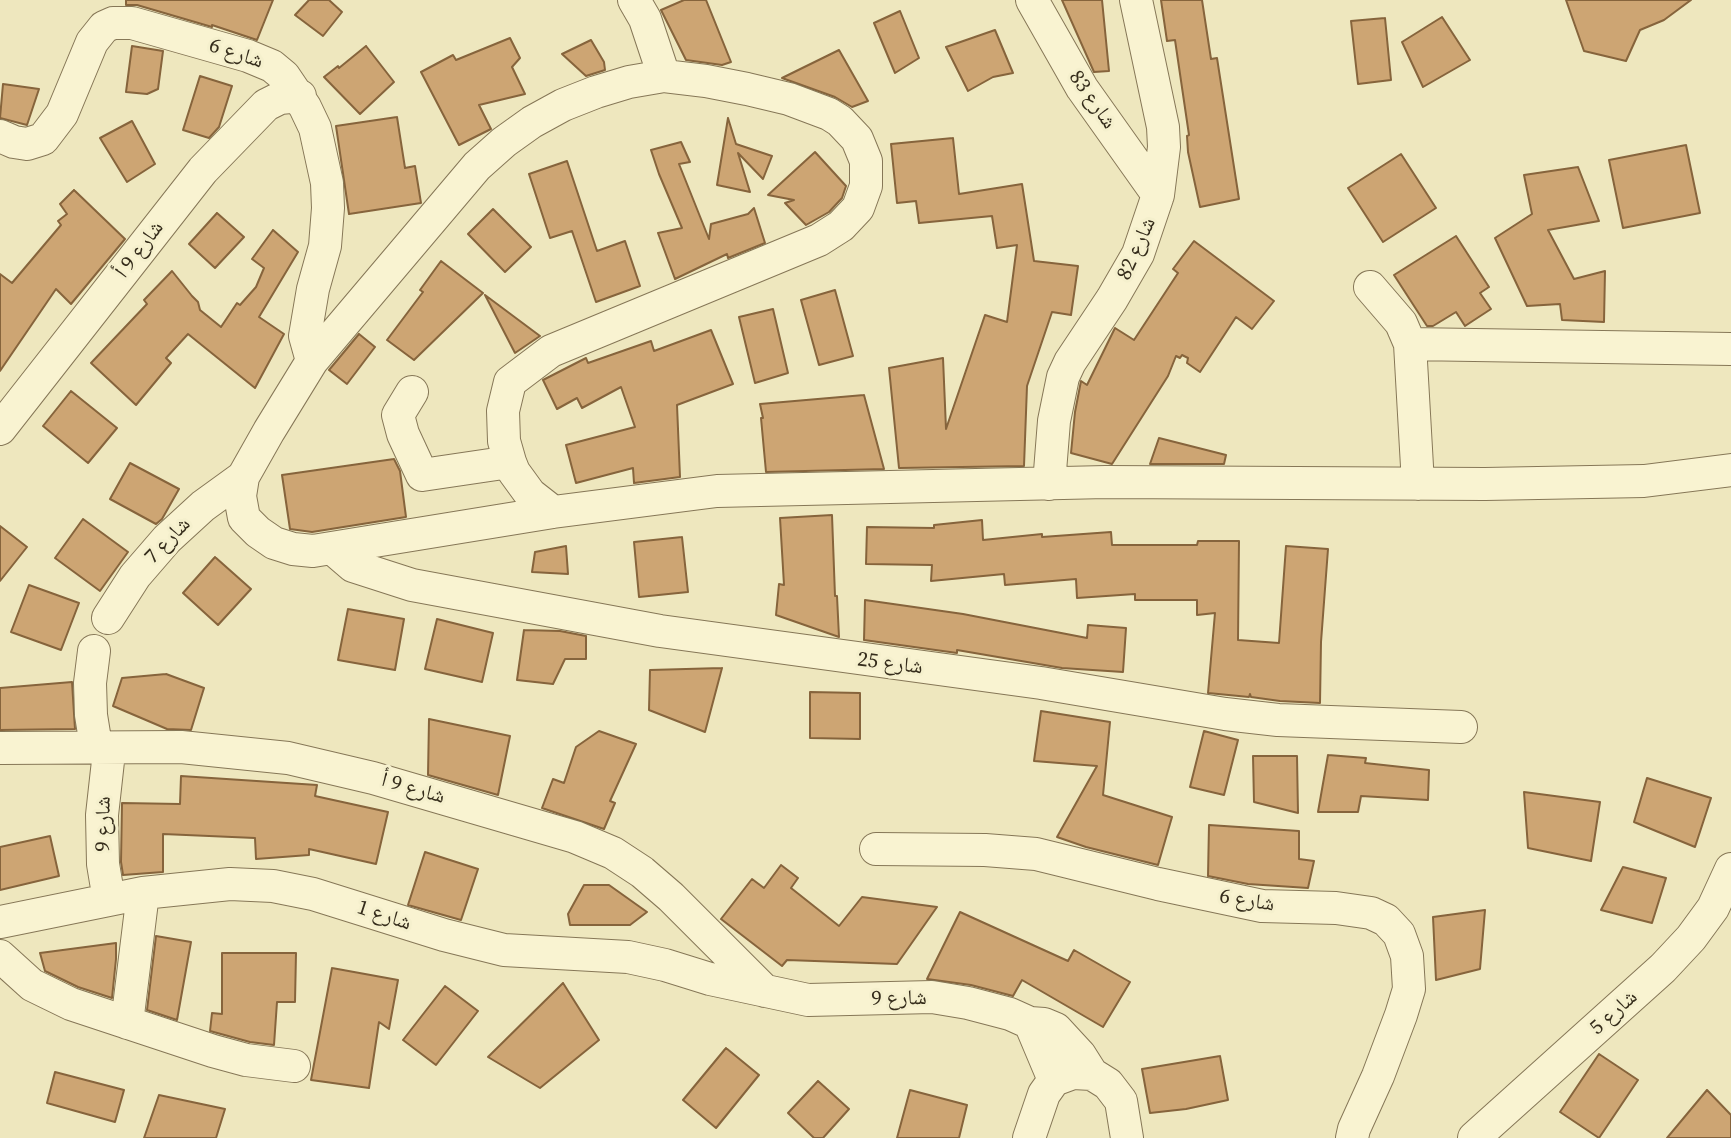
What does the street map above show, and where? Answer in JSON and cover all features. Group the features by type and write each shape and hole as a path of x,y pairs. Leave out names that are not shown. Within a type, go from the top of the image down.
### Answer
{"street":[{"path":"634,0 645,19 664,76"},
{"name":"شارع 83","path":"1032,0 1082,88 1158,195"},
{"name":"شارع 82","path":"1049,484 1054,421 1063,377 1138,254 1158,195 1164,148 1163,127 1136,0"},
{"name":"شارع 6","path":"0,136 27,144 43,139 48,134 62,114 92,42 104,27 113,23 132,23 248,56 272,66 285,76 300,96 315,128 322,152 328,208 325,246 313,289 305,336 312,361"},
{"path":"553,512 530,494 510,462 504,441 503,411 510,383 551,351 819,240 841,226 858,208 866,186 866,161 857,139 840,121 829,114 789,99 706,81 664,76 629,82 563,105 532,122 477,166 312,361 243,477 240,496 244,518 258,532 274,543 313,551 553,512 717,491 1106,482 1418,484 1644,481 1731,470"},
{"name":"شارع 9 أ","path":"0,429 203,170 266,105 280,98 300,96"},
{"path":"1370,288 1401,323 1410,344 1418,484"},
{"path":"1410,344 1731,349"},
{"path":"412,392 398,415 403,434 422,475 510,462"},
{"name":"شارع 7","path":"108,618 135,576 167,539 203,506 243,477"},
{"name":"شارع 25","path":"332,548 353,566 412,585 660,631 1041,683 1225,714 1278,720 1461,727"},
{"path":"94,651 90,683 91,715 104,747"},
{"name":"شارع 9","path":"104,747 103,864 109,900"},
{"name":"شارع 9 أ","path":"0,748 181,747 288,758 373,778 575,837 613,853 642,872 671,897 766,992"},
{"name":"شارع 6","path":"876,849 985,850 1036,854 1262,906 1336,908 1371,914 1386,920 1399,934 1408,956 1409,989 1378,1076 1352,1138"},
{"name":"شارع 5","path":"1475,1138 1663,968 1691,938 1713,908 1731,869"},
{"name":"شارع 1","path":"0,922 143,893 230,884 273,886 313,894 444,935 504,950 628,957 766,992"},
{"path":"127,1023 143,893"},
{"path":"0,956 32,985 71,1004 224,1054 246,1060 294,1066"},
{"name":"شارع 9","path":"766,992 808,1000 932,997 1010,1014 1030,1023 1044,1024 1056,1029 1080,1055 1092,1074 1108,1084 1121,1101 1127,1138"},
{"path":"1030,1023 1054,1080"},
{"path":"1029,1138 1044,1094 1054,1080 1073,1073 1092,1074"}],"building":[{"path":"126,0 273,0 257,40 212,25 137,5 126,5"},
{"path":"309,0 329,0 342,12 323,36 295,15"},
{"path":"684,0 706,0 731,62 722,65 686,60 661,10"},
{"path":"1062,0 1102,0 1109,71 1094,72"},
{"path":"1161,0 1202,0 1211,59 1217,58 1239,199 1200,207 1188,152 1189,135 1175,40 1167,41"},
{"path":"1566,0 1691,0 1664,20 1640,30 1626,61 1584,51"},
{"path":"900,11 919,58 895,73 874,23"},
{"path":"1442,17 1470,60 1423,87 1402,42"},
{"path":"1385,18 1391,80 1358,84 1351,21"},
{"path":"995,30 1013,73 993,77 968,91 946,47"},
{"path":"510,38 520,58 512,67 525,94 479,105 491,129 459,145 421,72 453,55 456,60"},
{"path":"591,40 604,62 605,70 586,76 562,54"},
{"path":"132,46 163,51 158,89 147,94 126,92"},
{"path":"366,46 394,82 360,114 324,77"},
{"path":"839,50 868,101 852,107 835,97 782,78"},
{"path":"200,76 232,86 219,127 209,138 183,130"},
{"path":"3,84 39,89 27,125 0,118"},
{"path":"397,117 405,168 415,166 421,203 349,214 336,126"},
{"path":"728,118 736,144 772,156 763,179 738,153 750,192 717,185"},
{"path":"132,121 155,164 127,182 100,138"},
{"path":"953,138 959,194 1022,184 1034,261 1078,266 1071,315 1052,312 1027,386 1024,466 899,468 889,368 943,358 946,429 985,315 1007,322 1017,245 997,248 992,216 919,223 916,201 897,203 891,144"},
{"path":"681,142 690,162 679,164 709,239 711,224 748,214 754,208 765,243 728,258 727,254 675,279 658,233 682,228 651,150"},
{"path":"1686,145 1700,213 1623,228 1609,160"},
{"path":"815,152 846,186 842,198 829,212 806,225 785,203 794,200 768,195"},
{"path":"1401,154 1436,208 1383,242 1348,188"},
{"path":"567,161 597,251 625,241 640,286 596,302 572,231 550,238 529,174"},
{"path":"1578,167 1599,221 1548,230 1574,279 1605,271 1604,322 1562,320 1560,304 1527,306 1495,238 1532,214 1524,175"},
{"path":"74,190 125,239 71,304 56,289 0,371 0,274 12,283 61,225 58,221 67,214 60,204"},
{"path":"493,209 531,247 505,272 468,234"},
{"path":"217,213 244,237 215,268 189,244"},
{"path":"273,230 298,252 259,317 284,334 255,388 188,334 166,358 171,363 136,405 91,363 147,304 144,300 172,271 198,302 200,310 221,327 237,303 240,305 256,287 264,268 252,259"},
{"path":"1456,236 1489,287 1480,293 1491,309 1465,326 1456,312 1433,326 1427,326 1394,275"},
{"path":"1194,241 1274,301 1252,329 1236,317 1200,372 1187,363 1188,358 1176,356 1168,376 1112,464 1071,453 1081,381 1087,385 1115,328 1134,340 1178,273 1173,269"},
{"path":"441,261 483,293 414,360 387,340 423,292 420,290"},
{"path":"835,290 853,356 819,365 801,300"},
{"path":"485,295 540,336 515,353"},
{"path":"773,309 788,373 755,383 739,317"},
{"path":"711,330 733,384 677,405 680,477 634,483 633,468 576,483 566,445 635,427 621,387 582,408 577,398 557,409 543,380 586,358 588,363 651,341 654,351"},
{"path":"359,334 375,347 347,384 329,370"},
{"path":"71,391 117,428 88,463 43,426"},
{"path":"864,395 884,469 766,472 760,404"},
{"path":"1159,438 1226,455 1224,464 1150,464"},
{"path":"394,459 400,471 406,517 312,532 290,529 282,475"},
{"path":"130,463 179,489 162,519 156,524 110,499"},
{"path":"832,515 839,637 776,615 779,584 784,585 780,518"},
{"path":"83,519 128,552 100,591 55,558"},
{"path":"982,520 983,540 1042,534 1042,537 1111,532 1112,545 1197,545 1198,541 1239,541 1238,640 1279,643 1286,546 1328,549 1321,642 1320,703 1280,701 1251,697 1250,694 1249,697 1208,693 1215,613 1197,615 1197,600 1135,600 1135,594 1077,598 1076,579 1005,585 1004,574 931,581 932,565 866,564 867,527 934,528 934,525"},
{"path":"0,526 27,547 0,581"},
{"path":"682,537 688,592 639,597 634,542"},
{"path":"566,546 568,574 532,572 535,552"},
{"path":"215,557 251,589 218,625 183,593"},
{"path":"29,585 79,603 61,650 11,632"},
{"path":"865,600 963,614 1087,638 1088,625 1126,628 1123,672 1062,668 957,650 957,653 864,640"},
{"path":"348,609 404,619 395,670 338,660"},
{"path":"437,619 493,633 482,682 425,669"},
{"path":"524,630 560,631 586,636 586,659 565,659 553,684 517,680"},
{"path":"722,668 705,732 649,710 650,670"},
{"path":"166,674 204,688 191,730 167,729 113,706 122,678"},
{"path":"72,682 75,729 0,730 0,688"},
{"path":"810,692 860,693 860,739 810,738"},
{"path":"1041,711 1110,722 1103,795 1172,817 1158,865 1057,837 1097,766 1034,761"},
{"path":"429,719 510,736 498,795 428,775"},
{"path":"599,731 636,744 610,801 615,803 604,829 542,808 553,779 564,783 576,747"},
{"path":"1204,731 1238,740 1224,795 1190,787"},
{"path":"1328,755 1366,758 1365,763 1429,770 1428,800 1361,796 1358,812 1318,812"},
{"path":"1253,756 1297,756 1298,813 1254,802"},
{"path":"181,776 317,785 315,796 388,812 376,864 309,849 309,855 256,859 255,838 163,834 163,872 123,875 122,803 180,804"},
{"path":"1647,778 1711,798 1695,847 1634,822"},
{"path":"1524,792 1600,802 1591,861 1528,848"},
{"path":"1209,825 1299,831 1299,859 1314,861 1308,888 1248,884 1208,876"},
{"path":"50,836 59,876 0,890 0,847"},
{"path":"425,852 478,869 461,920 408,905"},
{"path":"781,865 798,878 791,888 839,926 862,897 937,907 897,964 787,960 782,966 721,919 752,879 764,888"},
{"path":"1623,867 1666,878 1652,923 1601,910"},
{"path":"584,885 609,885 647,912 630,925 570,925 568,914"},
{"path":"1485,910 1480,969 1436,980 1433,917"},
{"path":"960,912 1068,961 1074,950 1130,982 1103,1027 1022,980 1013,996 971,985 927,979"},
{"path":"156,936 191,942 177,1020 147,1010"},
{"path":"116,943 112,998 78,987 45,971 40,953"},
{"path":"222,953 296,953 295,1002 277,1002 274,1045 250,1042 210,1031 212,1013 222,1014"},
{"path":"332,968 398,980 389,1029 379,1022 369,1088 311,1080"},
{"path":"563,983 599,1040 540,1088 488,1057"},
{"path":"445,986 478,1011 436,1065 403,1040"},
{"path":"726,1048 759,1075 716,1128 683,1100"},
{"path":"1599,1054 1638,1080 1599,1138 1560,1112"},
{"path":"1220,1056 1228,1100 1150,1113 1142,1069"},
{"path":"55,1072 124,1090 115,1122 47,1103"},
{"path":"818,1081 849,1109 823,1138 814,1138 788,1113"},
{"path":"910,1090 967,1105 959,1138 897,1138"},
{"path":"1707,1090 1731,1115 1731,1138 1667,1138"},
{"path":"159,1095 225,1109 216,1138 144,1138"}]}
